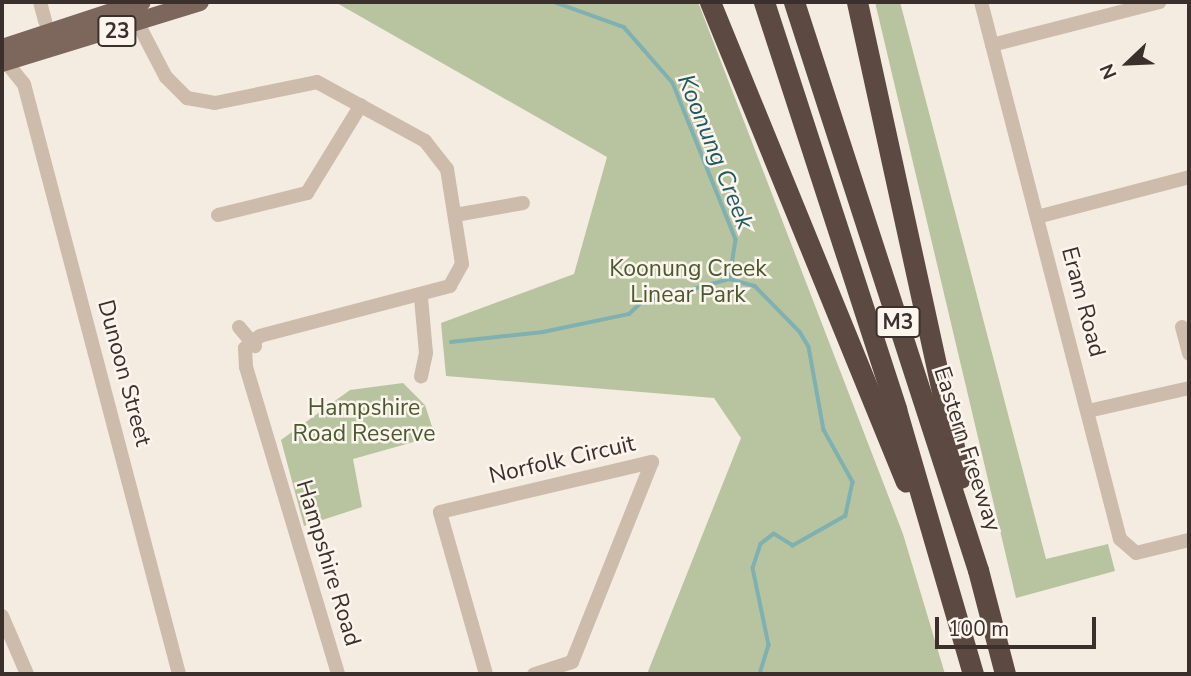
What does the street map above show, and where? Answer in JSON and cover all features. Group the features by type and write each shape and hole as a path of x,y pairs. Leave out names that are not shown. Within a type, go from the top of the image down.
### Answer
{"highway":[{"path":"710,2 954,597"},
{"name":"M3","path":"764,2 954,597 973,674"},
{"name":"Eastern Freeway","path":"794,2 978,570 1005,674"},
{"path":"857,2 978,570"}],"main road":[{"name":"23","path":"3,58 32,56 200,2"},
{"name":"23","path":"3,58 136,4"}],"street":[{"path":"40,2 44,20"},
{"name":"Eram Road","path":"981,2 1126,548 1147,552 1189,540"},
{"path":"992,46 1160,2"},
{"path":"136,4 138,24 172,86 196,102 215,103 310,81 361,105 437,150 449,174 460,273 447,289 253,343 239,327"},
{"path":"24,84 32,56"},
{"name":"Dunoon Street","path":"3,58 24,84 179,674"},
{"path":"218,215 307,193 361,105"},
{"path":"1037,217 1189,177"},
{"path":"455,215 523,203"},
{"path":"421,298 426,353 421,376"},
{"path":"1182,327 1189,354"},
{"name":"Hampshire Road","path":"253,343 250,356 253,384 338,674"},
{"path":"1088,411 1189,388"},
{"name":"Norfolk Circuit","path":"486,674 440,512 652,462 572,662 534,674"},
{"path":"2,616 27,674"}],"green space":[{"name":"Koonung Creek Linear Park","path":"335,2 698,2 903,534 945,674 647,674 741,438 714,398 446,376 441,323 574,274 607,157"},
{"path":"875,2 900,2 1046,559 1108,544 1115,571 1016,598"},
{"name":"Hampshire Road Reserve","path":"403,383 425,405 435,436 353,459 362,507 304,526 281,440 350,390"}],"waterway":[{"name":"Koonung Creek","path":"554,2 624,27 673,83 736,240 730,279 755,286 800,332 809,347 824,430 853,482 846,516 793,546 774,534 761,544 753,568 769,645 760,674"},
{"path":"451,342 543,332 629,314 641,303 730,279"}]}
